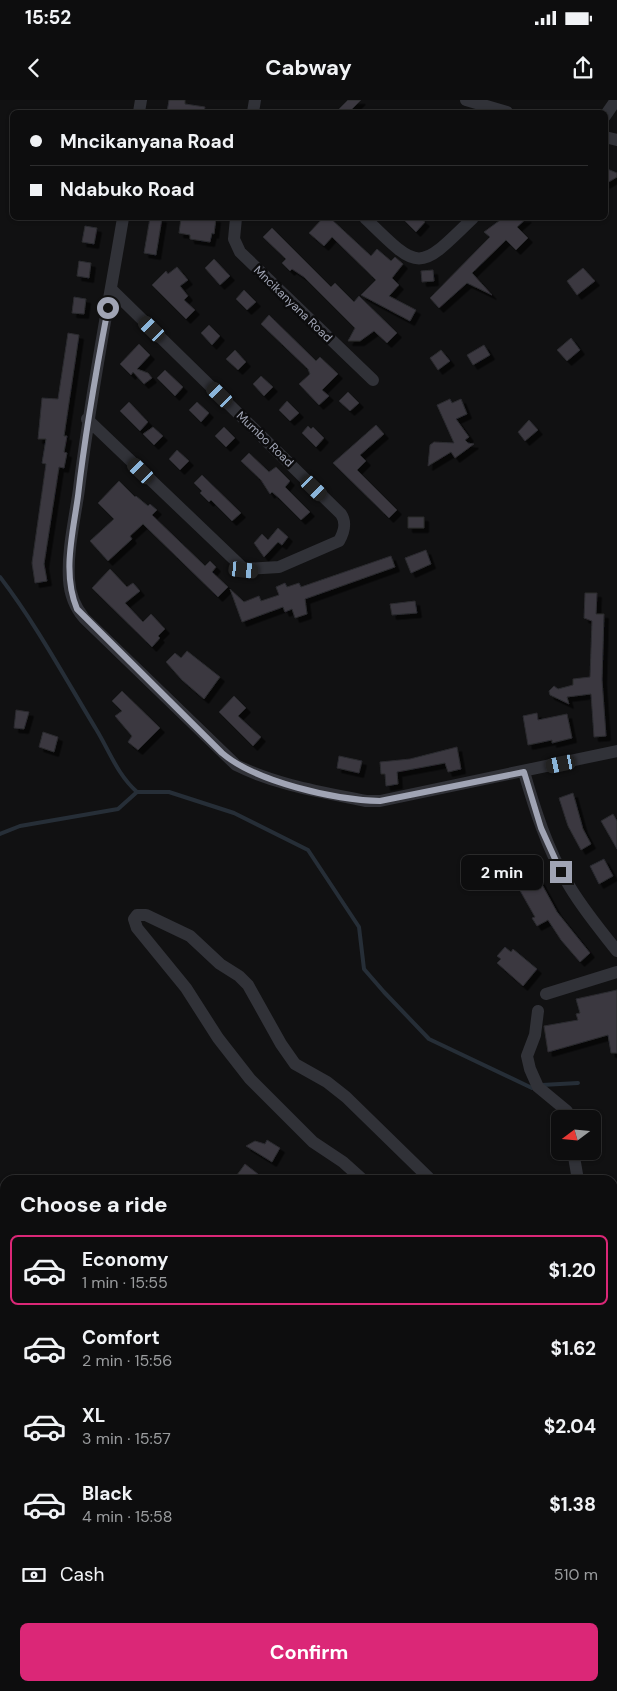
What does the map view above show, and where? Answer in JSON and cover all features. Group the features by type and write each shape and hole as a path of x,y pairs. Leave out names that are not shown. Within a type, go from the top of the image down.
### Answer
{"street":[{"path":"466,100 501,110"},
{"path":"608,112 616,100"},
{"path":"123,220 87,419 69,578 71,595 77,609 236,765 258,776 278,782 366,801 396,799 617,751"},
{"name":"Mncikanyana Road","path":"236,220 234,239 240,252 373,380"},
{"path":"367,220 394,246 408,256 418,260 428,258 437,253 471,220"},
{"name":"Mumbo Road","path":"87,419 244,570 280,567 339,541 344,532 344,518 341,514 111,289"},
{"path":"524,772 542,831 559,868 584,910 617,950"},
{"path":"357,1175 343,1162 313,1142 250,1079 218,1038 186,988 137,928 134,919 137,915 146,915 190,936 220,964 239,976 248,985 280,1044 294,1064 327,1082 346,1097 426,1175"},
{"path":"546,994 617,972"},
{"path":"538,1011 535,1035 527,1056 537,1084 566,1110"},
{"path":"575,1160 577,1175"}],"building":[{"path":"169,100 185,100 185,104 205,107 204,110 167,110"},
{"path":"348,100 361,100 351,110 338,110"},
{"path":"608,169 617,173 617,177 608,182"},
{"path":"150,220 162,220 156,255 144,253"},
{"path":"181,220 216,220 214,234 212,233 210,242 190,239 190,235 179,233"},
{"path":"321,220 332,220 371,256 377,249 391,261 395,257 403,264 392,278 399,285 389,296 416,310 410,321 361,295 376,280 332,237 324,246 309,233"},
{"path":"404,220 422,220 425,222 416,232"},
{"path":"500,220 525,220 517,227 528,238 516,250 506,240 472,273 492,295 467,283 439,308 430,298 490,237 484,232"},
{"path":"85,226 97,228 94,244 82,242"},
{"path":"272,228 331,287 335,283 354,302 359,296 397,333 387,343 374,331 360,341 348,341 355,328 304,277 292,269 290,271 282,263 286,259 263,237"},
{"path":"214,259 230,276 220,285 205,268"},
{"path":"79,261 91,263 89,278 77,276"},
{"path":"177,267 188,280 180,286 188,296 184,300 195,310 186,319 152,285 166,271 168,274"},
{"path":"583,268 595,281 577,295 567,281"},
{"path":"433,270 434,281 422,282 421,271"},
{"path":"244,290 256,302 247,310 236,299"},
{"path":"74,297 86,299 84,314 72,313"},
{"path":"269,315 316,361 320,357 338,374 322,390 329,396 319,405 299,384 310,374 308,369 261,324"},
{"path":"209,325 220,336 212,345 201,333"},
{"path":"68,333 79,335 64,436 67,436 64,452 67,453 64,468 59,467 44,564 47,581 35,583 32,563 46,464 42,463 46,439 38,439 42,398 58,399"},
{"path":"571,338 580,350 567,361 557,350"},
{"path":"139,344 150,355 137,369 148,373 152,378 144,384 133,372 131,375 120,364"},
{"path":"484,345 490,355 473,365 467,355"},
{"path":"235,350 246,362 238,370 226,359"},
{"path":"441,350 450,361 438,370 430,358"},
{"path":"165,370 183,387 175,396 157,378"},
{"path":"261,376 273,387 264,396 253,384"},
{"path":"348,392 359,403 350,411 339,401"},
{"path":"450,399 452,403 461,399 467,414 456,419 469,437 465,440 468,443 474,444 455,458 451,452 428,466 430,445 434,442 454,443 437,405"},
{"path":"287,401 299,413 290,421 279,410"},
{"path":"129,402 148,422 140,431 120,411"},
{"path":"197,402 209,413 201,422 189,410"},
{"path":"529,420 538,430 525,441 518,432"},
{"path":"376,425 384,434 360,455 366,461 357,470 397,510 389,518 333,463"},
{"path":"308,426 311,429 313,427 324,438 316,447 302,433"},
{"path":"153,427 163,436 154,445 143,434"},
{"path":"224,427 235,438 226,447 215,436"},
{"path":"177,450 189,461 180,470 169,459"},
{"path":"249,453 269,472 276,467 290,481 285,487 310,512 301,520 272,492 270,494 261,480 241,461"},
{"path":"202,475 241,513 232,521 211,500 209,502 200,493 202,491 194,483"},
{"path":"119,481 135,497 148,506 150,504 157,510 152,515 205,566 210,561 216,567 212,572 228,587 218,597 143,524 130,536 132,539 108,561 90,541 114,519 98,503"},
{"path":"408,517 424,517 424,528 408,528"},
{"path":"278,528 288,537 282,545 278,542 264,557 254,543 262,534 268,540"},
{"path":"426,550 431,564 411,573 405,558"},
{"path":"391,556 395,567 305,599 307,614 295,618 292,609 285,612 283,607 242,622 230,589 244,602 259,596 261,601 279,595 276,587 285,583 287,587 299,583 301,587"},
{"path":"110,569 127,587 133,583 140,591 125,603 143,622 151,614 165,629 158,636 160,638 152,647 92,588"},
{"path":"585,593 597,593 596,614 604,614 602,680 606,736 594,737 591,694 567,697 569,704 550,695 549,691 554,686 558,689 573,685 573,679 590,677 592,621 584,618"},
{"path":"415,601 417,613 392,615 390,604"},
{"path":"187,651 220,677 204,699 182,680 166,662 175,653 181,658"},
{"path":"122,691 160,728 138,750 128,742 132,736 115,716 122,711 112,701"},
{"path":"234,696 246,708 238,716 261,737 253,746 219,712"},
{"path":"16,710 29,712 24,729 14,728"},
{"path":"537,713 538,720 567,714 572,738 552,743 552,740 528,745 523,716"},
{"path":"43,732 58,737 54,752 39,747"},
{"path":"457,747 461,769 448,772 445,763 397,772 398,784 386,786 385,774 381,774 380,762 410,759"},
{"path":"339,756 362,761 359,773 337,768"},
{"path":"573,793 583,829 591,844 581,850 568,826 559,798"},
{"path":"613,814 617,821 617,849 601,821"},
{"path":"506,857 515,863 504,868 501,861"},
{"path":"527,857 557,912 590,953 580,962 561,940 548,920 537,926 532,918 535,917 518,887 527,882 516,862"},
{"path":"604,859 613,876 599,884 590,866"},
{"path":"505,947 511,952 513,949 537,969 523,986 497,963 501,959 497,956"},
{"path":"617,990 617,1053 611,1053 608,1035 548,1052 544,1026 578,1020 576,1014 580,1013 576,999"},
{"path":"267,1140 280,1148 272,1162 246,1146 255,1141 265,1144"},
{"path":"245,1164 258,1174 257,1175 237,1175"}],"waterway":[{"path":"0,577 50,651 124,778 137,792 169,792 234,813 308,850 359,927 364,969 429,1039 532,1088 536,1086"},
{"path":"0,834 20,826 118,809 137,792"},
{"path":"542,1085 578,1083"}],"route":[{"path":"108,308 87,419 71,552 69,578 71,595 77,609 84,618 222,753 236,765 258,776 322,792 366,801 380,801 524,772 541,828 561,872"}]}
